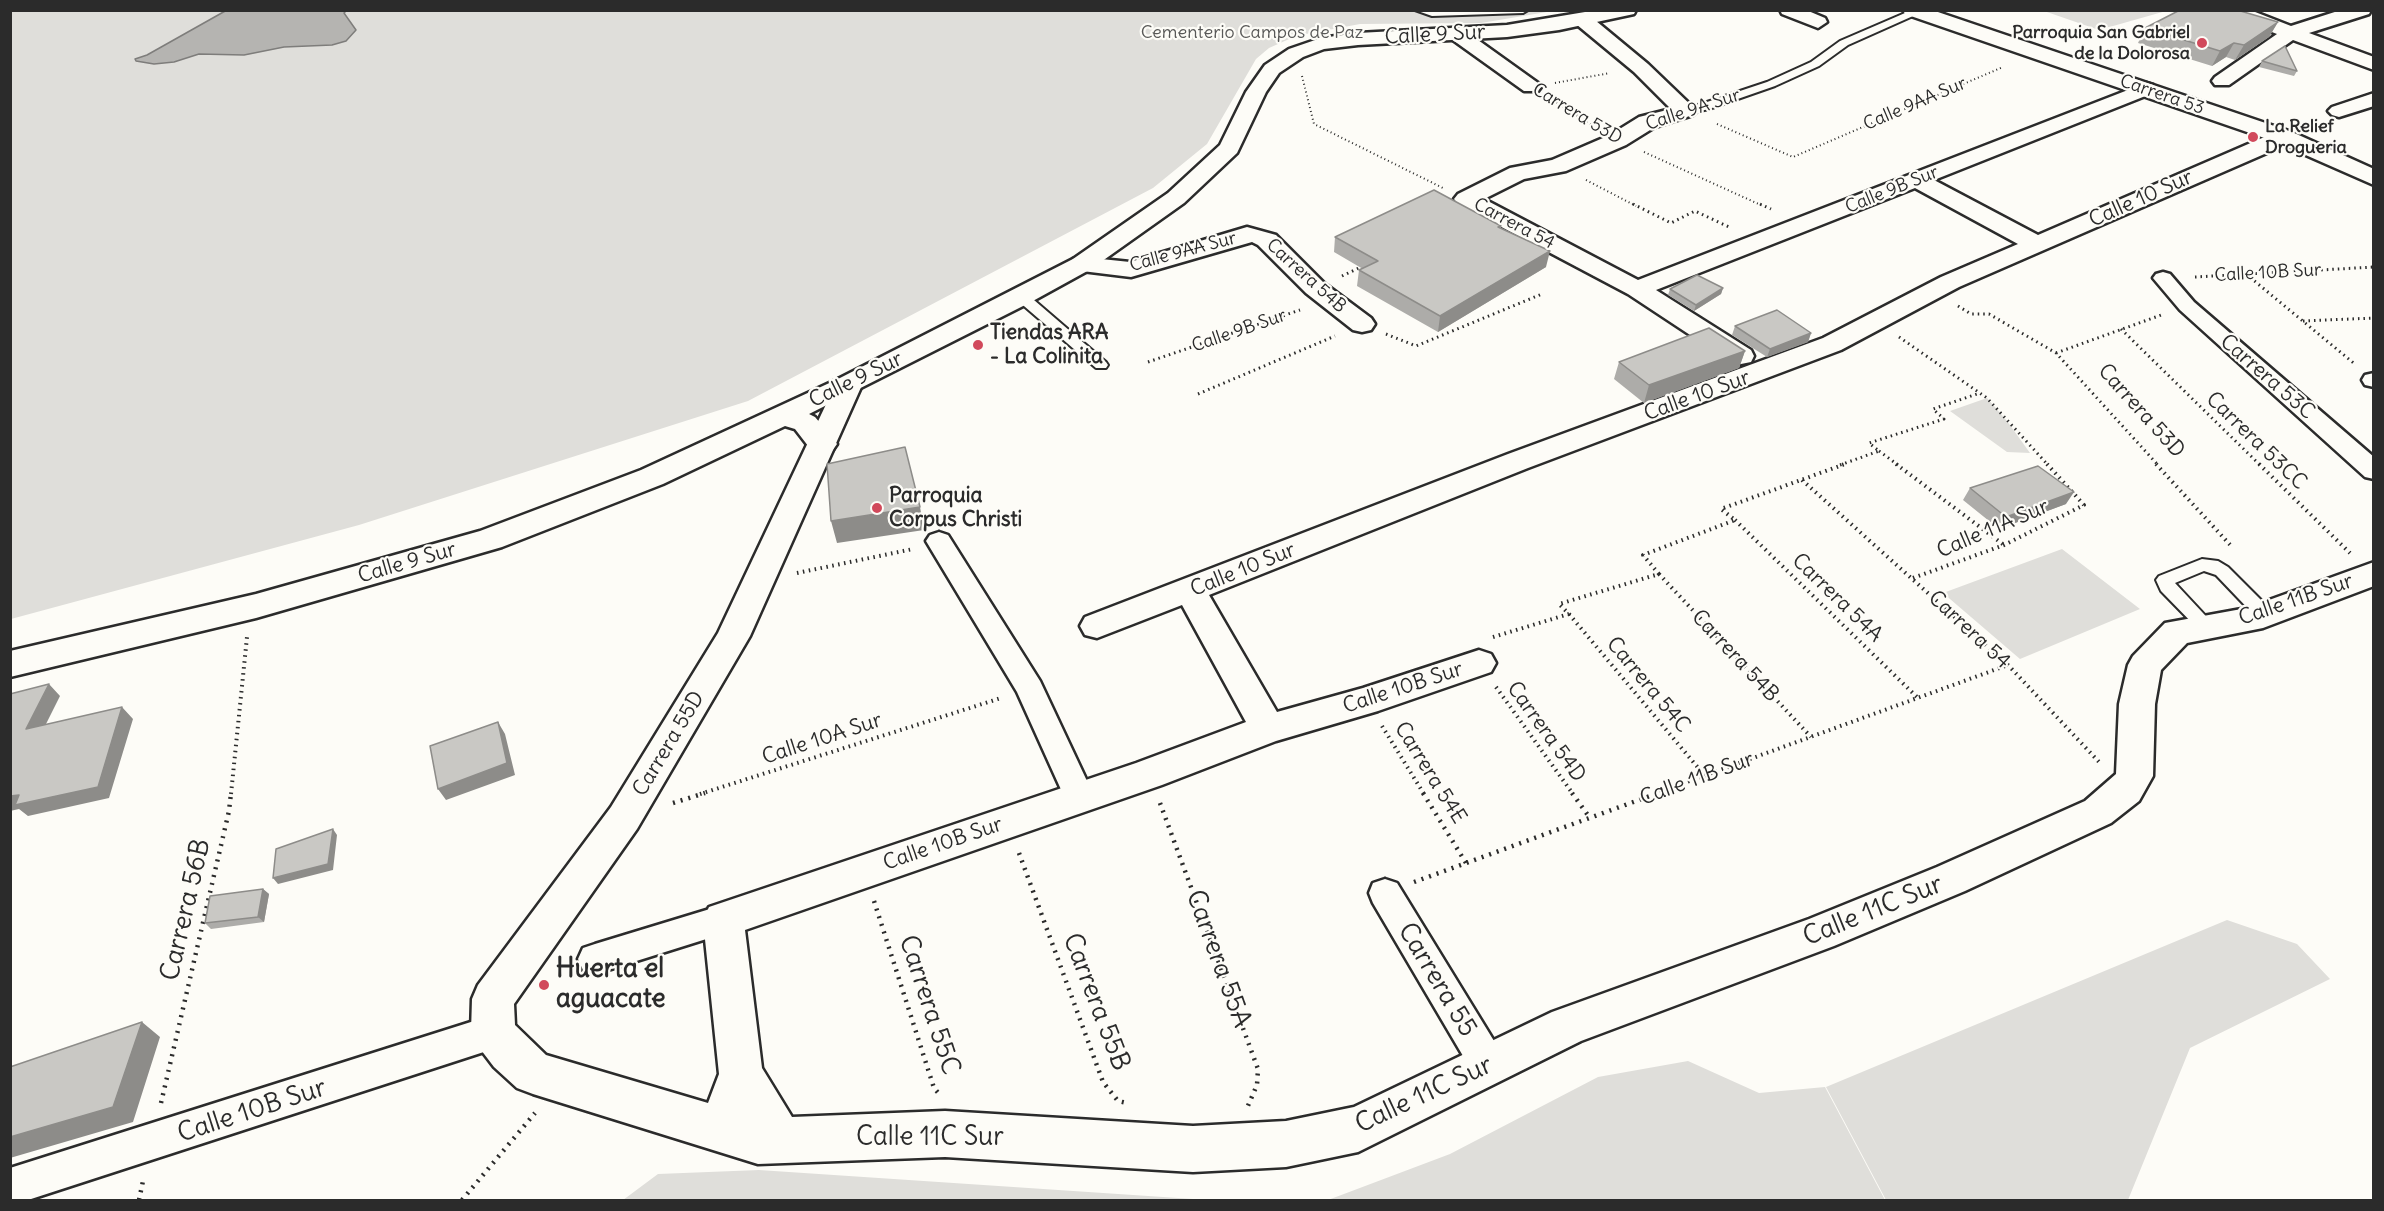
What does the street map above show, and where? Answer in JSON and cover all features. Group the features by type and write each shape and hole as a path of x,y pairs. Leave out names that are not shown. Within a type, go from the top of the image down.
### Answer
{"street":[{"name":"Calle 9 Sur","path":"10,664 256,606 491,539 652,477 848,386 1082,264 1176,198 1202,176 1229,148 1256,92 1272,69 1296,53 1321,44 1358,39 1507,31 1577,15 1627,10"},
{"path":"1789,10 1818,22"},
{"path":"2232,10 2373,64"},
{"path":"2222,81 2292,32 2362,10"},
{"name":"Carrera 53","path":"1914,11 2284,137 2373,178"},
{"path":"1577,15 1641,68 1686,111"},
{"name":"Carrera 53D","path":"1457,34 1531,87"},
{"name":"Calle 9B Sur","path":"1637,289 2146,89"},
{"path":"2339,111 2373,99"},
{"name":"Calle 9A Sur","path":"1466,199 1518,173 1558,166 1618,140 1647,122 1686,111"},
{"name":"Calle 10 Sur","path":"1096,626 1191,591 1518,461 1765,371 1832,344 1931,292 2284,137"},
{"path":"1917,180 2037,244"},
{"name":"Carrera 54","path":"1466,199 1637,289 1765,371"},
{"name":"Calle 9AA Sur","path":"1082,264 1131,270 1247,234"},
{"name":"Carrera 54B","path":"1247,234 1263,237 1322,294 1362,324"},
{"name":"Carrera 53C","path":"2163,279 2187,306 2373,471"},
{"name":"Carrera 55D","path":"493,1032 493,999 624,818 733,636 848,386"},
{"path":"783,415 805,423 822,444"},
{"path":"939,541 1030,689 1079,796"},
{"name":"Calle 11B Sur","path":"2126,790 2134,776 2137,704 2145,665 2177,632 2251,619 2372,573"},
{"path":"1191,591 1268,729"},
{"name":"Calle 10B Sur","path":"723,920 1079,796 1149,774 1268,729 1366,701 1479,663"},
{"name":"Calle 11C Sur","path":"547,1078 758,1141 945,1134 1182,1148 1286,1144 1358,1129 1567,1026 1820,933 1951,879 2098,812 2126,790"},
{"name":"Carrera 55","path":"1385,893 1489,1066"},
{"path":"595,959 723,920 741,1074 780,1140"},
{"path":"493,1032 509,1052 547,1078"},
{"name":"Calle 10B Sur","path":"10,1187 493,1032"},
{"path":"721,1131 741,1074"}],"lane":[{"path":"1419,10 1432,13 1523,10"},
{"name":"Calle 9A Sur","path":"1686,111 1706,107 1771,84 1815,64 1844,43 1914,11"},
{"path":"1022,297 1101,365"},
{"path":"2207,627 2167,586 2165,580 2202,565 2212,565 2264,614"}],"path":[{"name":"Calle 9AA Sur","path":"1686,111 1793,157 2037,53"},
{"path":"1531,87 1641,68"},
{"name":"Carrera 54","path":"1301,73 1314,124 1466,199"},
{"name":"Carrera 53D","path":"1531,87 1618,140 1805,224"},
{"path":"1558,166 1671,223 1695,211 1761,241"},
{"path":"1322,294 1369,264"},
{"name":"Calle 10B Sur","path":"2163,279 2373,267"},
{"path":"2246,274 2365,372"},
{"name":"Carrera 53D","path":"1931,292 1971,314 1989,314 2056,353 2238,554"},
{"name":"Calle 9B Sur","path":"1148,362 1322,294"},
{"path":"1197,394 1362,324 1416,346 1542,294"},
{"path":"2056,353 2187,306"},
{"path":"2302,321 2373,318"},
{"path":"1876,321 1980,393"},
{"name":"Carrera 53CC","path":"2121,329 2372,573"},
{"path":"1980,393 1933,409 1944,419 1869,443 2004,545"},
{"name":"Calle 11A Sur","path":"1912,578 2004,545 2085,505 1980,393"},
{"path":"1735,520 1721,509 1878,451"},
{"name":"Carrera 54","path":"1802,480 2008,665 2126,790"},
{"path":"1569,614 1559,604 1659,574 1643,555 1735,520"},
{"name":"Carrera 54A","path":"1735,520 1918,698"},
{"path":"758,581 897,553"},
{"name":"Carrera 54B","path":"1659,574 1811,737"},
{"name":"Calle 10B Sur","path":"1479,663 1468,645 1569,614"},
{"name":"Carrera 54C","path":"1569,614 1705,776"},
{"name":"Carrera 56B","path":"139,1200 229,811 248,625"},
{"name":"Carrera 54D","path":"1479,663 1590,818"},
{"name":"Calle 11B Sur","path":"1385,893 2008,665"},
{"name":"Calle 10A Sur","path":"624,818 1030,689"},
{"name":"Carrera 54E","path":"1366,701 1466,863"},
{"name":"Carrera 55A","path":"1149,774 1258,1069 1257,1085 1247,1105 1246,1146"},
{"name":"Carrera 55B","path":"1007,821 1103,1082 1118,1101 1138,1105"},
{"name":"Carrera 55C","path":"865,872 934,1088 949,1105"},
{"path":"462,1200 547,1078"}],"green space":[{"name":"Cementerio Campos de Paz","path":"11,11 1553,11 1481,23 1360,24 1296,36 1269,48 1256,59 1207,144 1153,188 748,401 359,525 11,619"},
{"path":"2044,11 2166,11 2099,30"},
{"path":"1987,398 2030,453 2007,452 1950,411"},
{"path":"2062,549 2140,609 2020,659 1943,593"},
{"path":"2227,920 2297,944 2330,979 2190,1048 2128,1200 1886,1200 1826,1087"},
{"path":"1688,1061 1759,1093 1825,1087 1885,1200 1328,1200 1450,1154 1598,1077"},
{"path":"759,1170 1208,1200 623,1200 658,1174"}],"shaded area":[{"path":"227,10 346,11 344,13 356,30 346,41 332,45 284,47 244,55 199,54 174,62 154,64 136,61 135,59 147,55"}],"building":[{"path":"2180,10 2237,10 2278,22 2244,45 2234,43 2220,51 2145,28"},
{"path":"2285,46 2297,71 2262,61"},
{"path":"1434,190 1501,226 1498,227 1550,251 1440,316 1359,270 1378,261 1335,237"},
{"path":"1697,275 1723,288 1696,305 1670,289"},
{"path":"1777,310 1811,333 1770,349 1735,326"},
{"path":"1709,328 1745,351 1649,385 1619,362"},
{"path":"905,447 920,507 831,521 827,464"},
{"path":"2038,466 2074,492 2006,517 1970,488"},
{"path":"49,684 26,729 122,707 98,787 15,805 19,795 10,796 10,694"},
{"path":"498,722 507,763 438,789 430,746"},
{"path":"333,829 328,864 273,878 276,849"},
{"path":"263,889 258,917 205,923 210,896"},
{"path":"142,1022 113,1107 10,1137 10,1067"}],"place":[{"name":"Parroquia San Gabriel de la Dolorosa","path":"2202,43"},
{"name":"La Relief Drogueria","path":"2253,137"},
{"name":"Tiendas ARA - La Colinita","path":"978,345"},
{"name":"Parroquia Corpus Christi","path":"877,508"},
{"name":"Huerta el aguacate","path":"544,985"}]}
